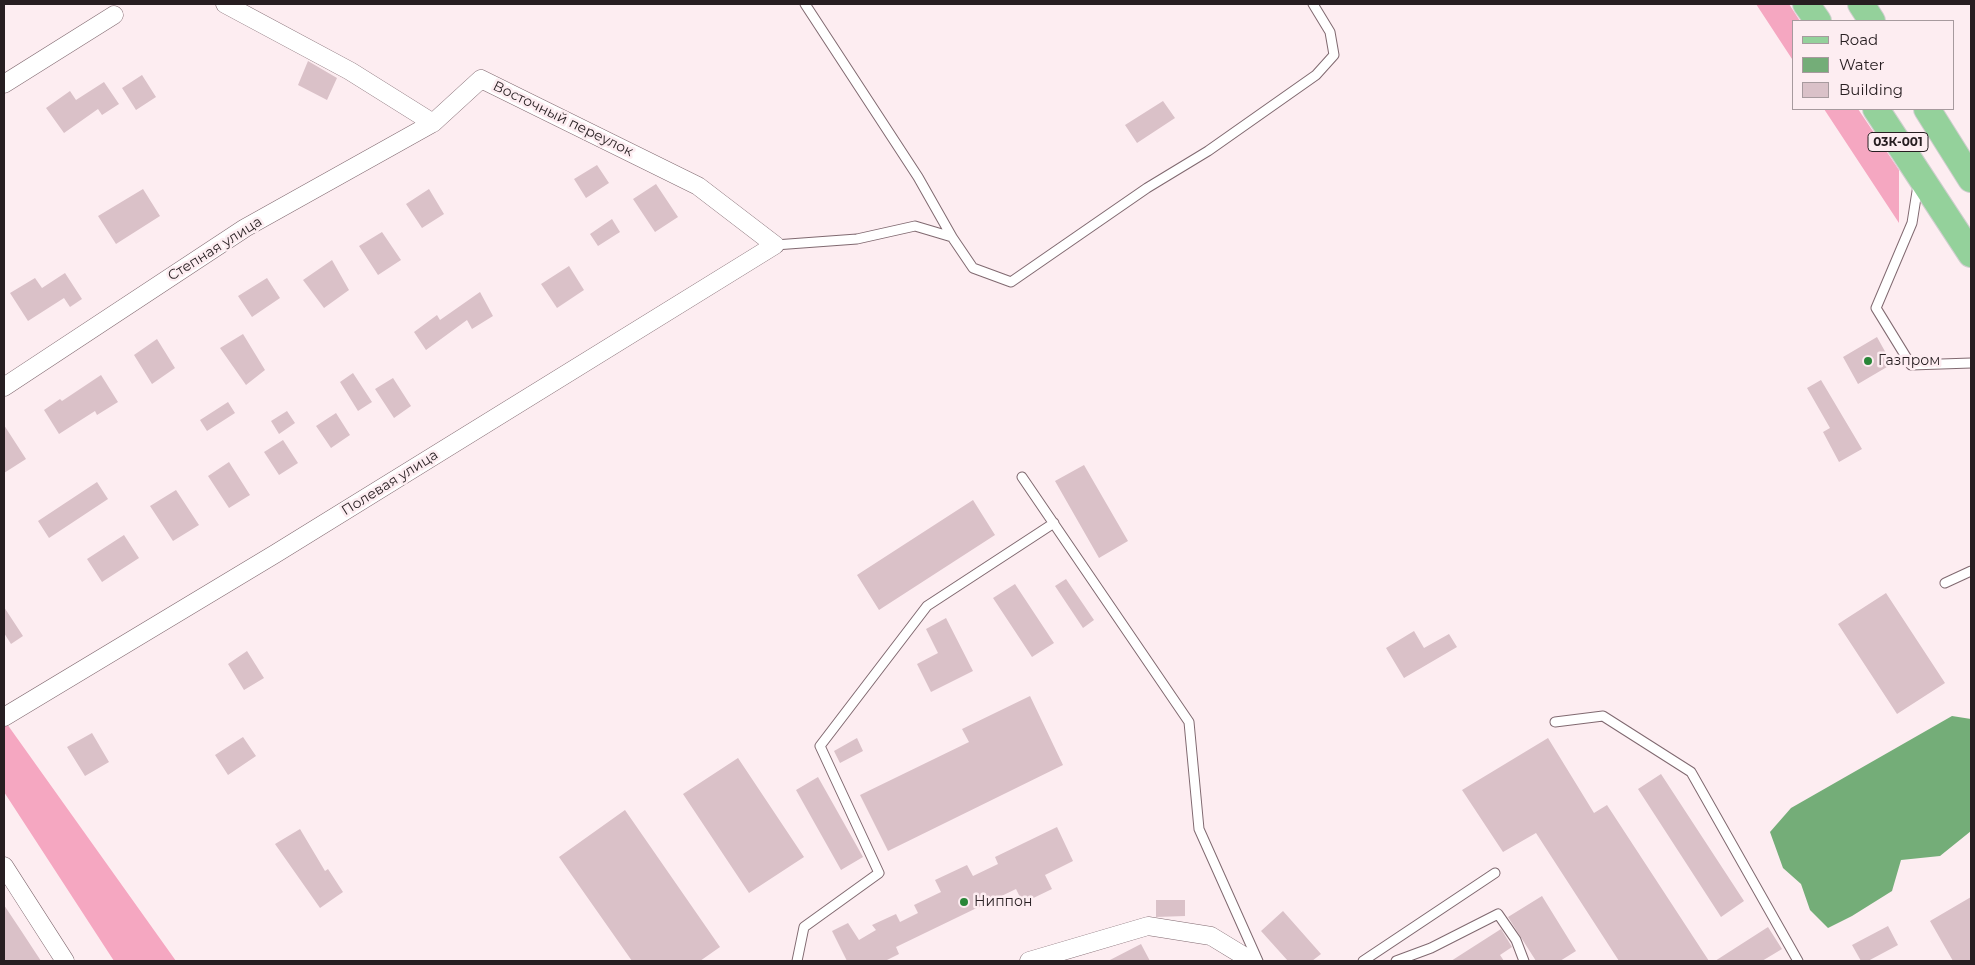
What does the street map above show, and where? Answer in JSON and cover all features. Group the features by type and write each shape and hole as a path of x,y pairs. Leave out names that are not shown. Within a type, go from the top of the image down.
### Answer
{"main road":[{"path":"1806,4 1817,20"},
{"path":"1861,4 1871,20"},
{"name":"03К-001","path":"1877,110 1971,254"},
{"name":"03К-001","path":"1928,110 1965,170"}],"street":[{"path":"224,4 350,71 433,123"},
{"path":"4,84 114,15"},
{"name":"Восточный переулок","path":"433,123 481,78 698,186 775,245"},
{"name":"Степная улица","path":"4,387 245,228 433,123"},
{"name":"Полевая улица","path":"4,717 275,554 775,245"},
{"path":"4,866 65,961"},
{"path":"1029,961 1148,926 1211,936 1252,961"}],"lane":[{"path":"805,4 918,177 952,237 973,268 1011,282 1147,188 1208,151 1316,75 1334,55 1330,32 1313,4"},
{"path":"1920,175 1912,223 1876,308 1911,366 1971,363"},
{"path":"775,245 857,239 915,226 952,237"},
{"path":"1022,477 1188,722 1199,829 1258,961"},
{"path":"797,961 804,927 879,873 820,746 927,606 1054,523"},
{"path":"1945,583 1971,571"},
{"path":"1555,722 1603,716 1691,772 1798,961"},
{"path":"1366,959 1495,873"},
{"path":"1396,961 1431,948 1498,914 1516,940 1524,961"},
{"path":"1366,959 1379,961"}],"shaded area":[{"path":"1756,4 1789,4 1799,20 1792,20 1792,59"},
{"path":"1825,110 1859,110 1899,170 1899,223"},
{"path":"7,724 176,961 114,961 4,792 4,726"}],"water":[{"path":"1952,716 1971,719 1971,831 1940,856 1901,860 1892,891 1852,916 1828,928 1810,910 1801,884 1783,868 1770,832 1791,808"}],"building":[{"path":"308,61 337,78 327,100 298,85"},
{"path":"142,75 156,97 136,110 122,88"},
{"path":"104,82 119,104 102,115 98,109 64,133 46,108 70,91 76,100"},
{"path":"1163,101 1175,118 1137,143 1125,125"},
{"path":"597,165 609,183 586,198 574,179"},
{"path":"656,184 678,217 655,232 633,199"},
{"path":"143,189 160,216 116,244 98,216"},
{"path":"429,189 444,214 422,228 406,204"},
{"path":"612,219 620,232 598,246 590,234"},
{"path":"382,232 401,260 378,275 359,246"},
{"path":"332,260 349,290 324,308 303,280"},
{"path":"569,266 584,290 557,308 541,284"},
{"path":"65,273 82,299 70,307 64,298 28,321 10,293 35,278 42,288"},
{"path":"267,278 280,298 252,317 238,296"},
{"path":"480,292 493,316 472,329 467,320 426,350 414,332 437,315 440,320"},
{"path":"243,334 265,370 246,385 220,348"},
{"name":"Газпром","path":"1877,337 1892,364 1858,384 1843,357"},
{"path":"157,339 175,368 152,384 134,355"},
{"path":"353,373 372,402 358,411 340,382"},
{"path":"101,375 118,402 97,415 95,411 59,434 44,410 60,399 62,401"},
{"path":"393,378 411,406 394,418 375,389"},
{"path":"1821,380 1862,449 1839,462 1823,432 1830,428 1807,388"},
{"path":"228,402 235,413 207,431 200,420"},
{"path":"287,411 295,423 279,434 271,421"},
{"path":"336,413 350,435 331,448 316,426"},
{"path":"4,425 26,459 4,473"},
{"path":"283,440 298,463 279,475 264,452"},
{"path":"229,462 250,495 229,508 208,476"},
{"path":"1084,465 1128,541 1099,558 1055,481"},
{"path":"97,482 108,499 49,538 38,521"},
{"path":"176,490 199,525 173,541 150,506"},
{"path":"973,500 995,535 879,610 857,575"},
{"path":"124,535 139,558 102,582 87,559"},
{"path":"1066,579 1094,620 1083,628 1055,586"},
{"path":"1015,584 1054,643 1032,657 993,598"},
{"path":"1886,593 1945,683 1897,714 1838,624"},
{"path":"4,607 23,636 11,644 4,633"},
{"path":"946,618 973,671 931,692 917,664 938,653 926,629"},
{"path":"1414,631 1424,648 1449,634 1457,647 1404,678 1386,648"},
{"path":"247,651 264,678 244,690 228,664"},
{"path":"1030,696 1063,765 888,851 860,795 969,742 962,729"},
{"path":"92,733 109,762 85,776 67,747"},
{"path":"243,737 256,756 228,775 215,755"},
{"path":"857,738 863,751 840,763 834,751"},
{"path":"1548,738 1594,813 1607,805 1709,961 1619,961 1536,833 1503,852 1462,790"},
{"path":"738,758 804,857 749,893 683,794"},
{"path":"1661,774 1744,901 1721,917 1638,789"},
{"path":"818,777 863,857 841,870 796,790"},
{"path":"625,810 720,947 700,961 632,961 559,857"},
{"path":"1057,827 1073,861 1045,875 1052,889 1023,903 1016,889 896,947 899,954 885,961 847,961 832,931 848,923 859,940 876,930 872,925 896,914 900,922 918,913 914,905 941,892 935,880 967,865 973,876 998,864 995,857"},
{"path":"300,829 325,871 328,869 343,892 320,908 275,844"},
{"path":"1542,896 1576,951 1560,961 1536,961 1508,917"},
{"path":"1971,897 1971,961 1953,961 1930,921"},
{"path":"1156,900 1185,900 1185,916 1156,917"},
{"path":"4,905 22,932 41,961 4,961"},
{"path":"1283,911 1321,954 1312,961 1288,961 1261,931"},
{"path":"1888,926 1898,945 1868,961 1861,961 1852,945"},
{"path":"1768,927 1782,949 1762,961 1715,961"},
{"path":"1501,929 1512,947 1500,955 1504,961 1451,961"},
{"path":"1141,944 1150,961 1108,961"}],"place":[{"name":"Газпром","path":"1868,361"},
{"name":"Ниппон","path":"964,902"}]}
